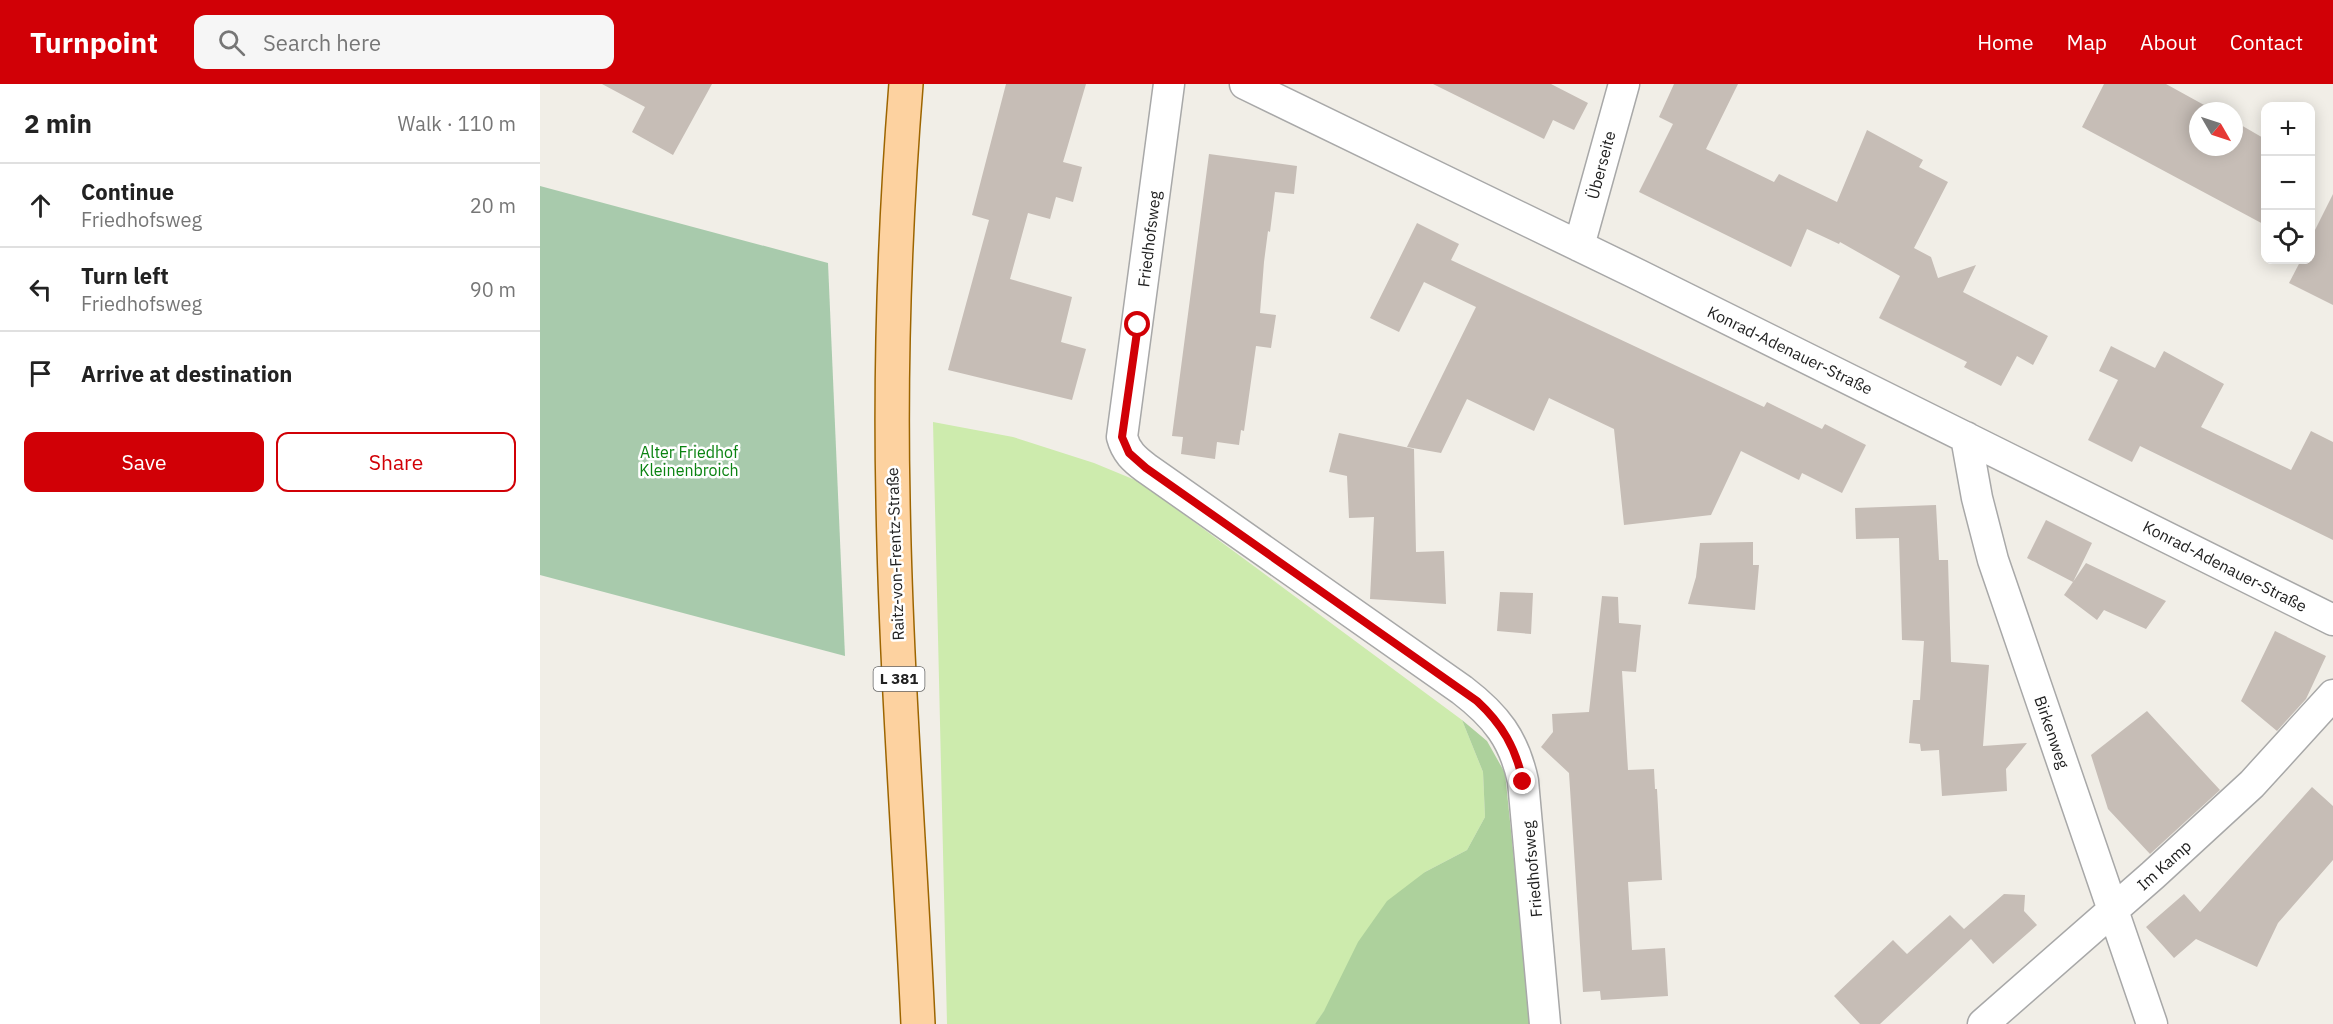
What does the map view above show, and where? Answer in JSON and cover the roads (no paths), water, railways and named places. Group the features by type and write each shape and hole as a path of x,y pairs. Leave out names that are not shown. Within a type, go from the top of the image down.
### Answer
{"main road":[{"name":"Raitz-von-Frentz-Straße","path":"906,84 897,242 893,498 901,715 918,1024"}],"street":[{"name":"Friedhofsweg","path":"1169,84 1122,437 1124,445 1133,458 1146,468 1462,690 1477,701 1500,724 1515,751 1523,782 1545,1024"},
{"name":"Konrad-Adenauer-Straße","path":"1245,84 1579,246 2333,620"},
{"name":"Überseite","path":"1579,246 1624,84"},
{"name":"Birkenweg","path":"1966,437 1977,498 1993,560 2152,1024"},
{"name":"Im Kamp","path":"1983,1024 2153,875 2252,784 2333,695"}],"park label":[{"name":"Alter Friedhof Kleinenbroich","path":"689,461"}]}
